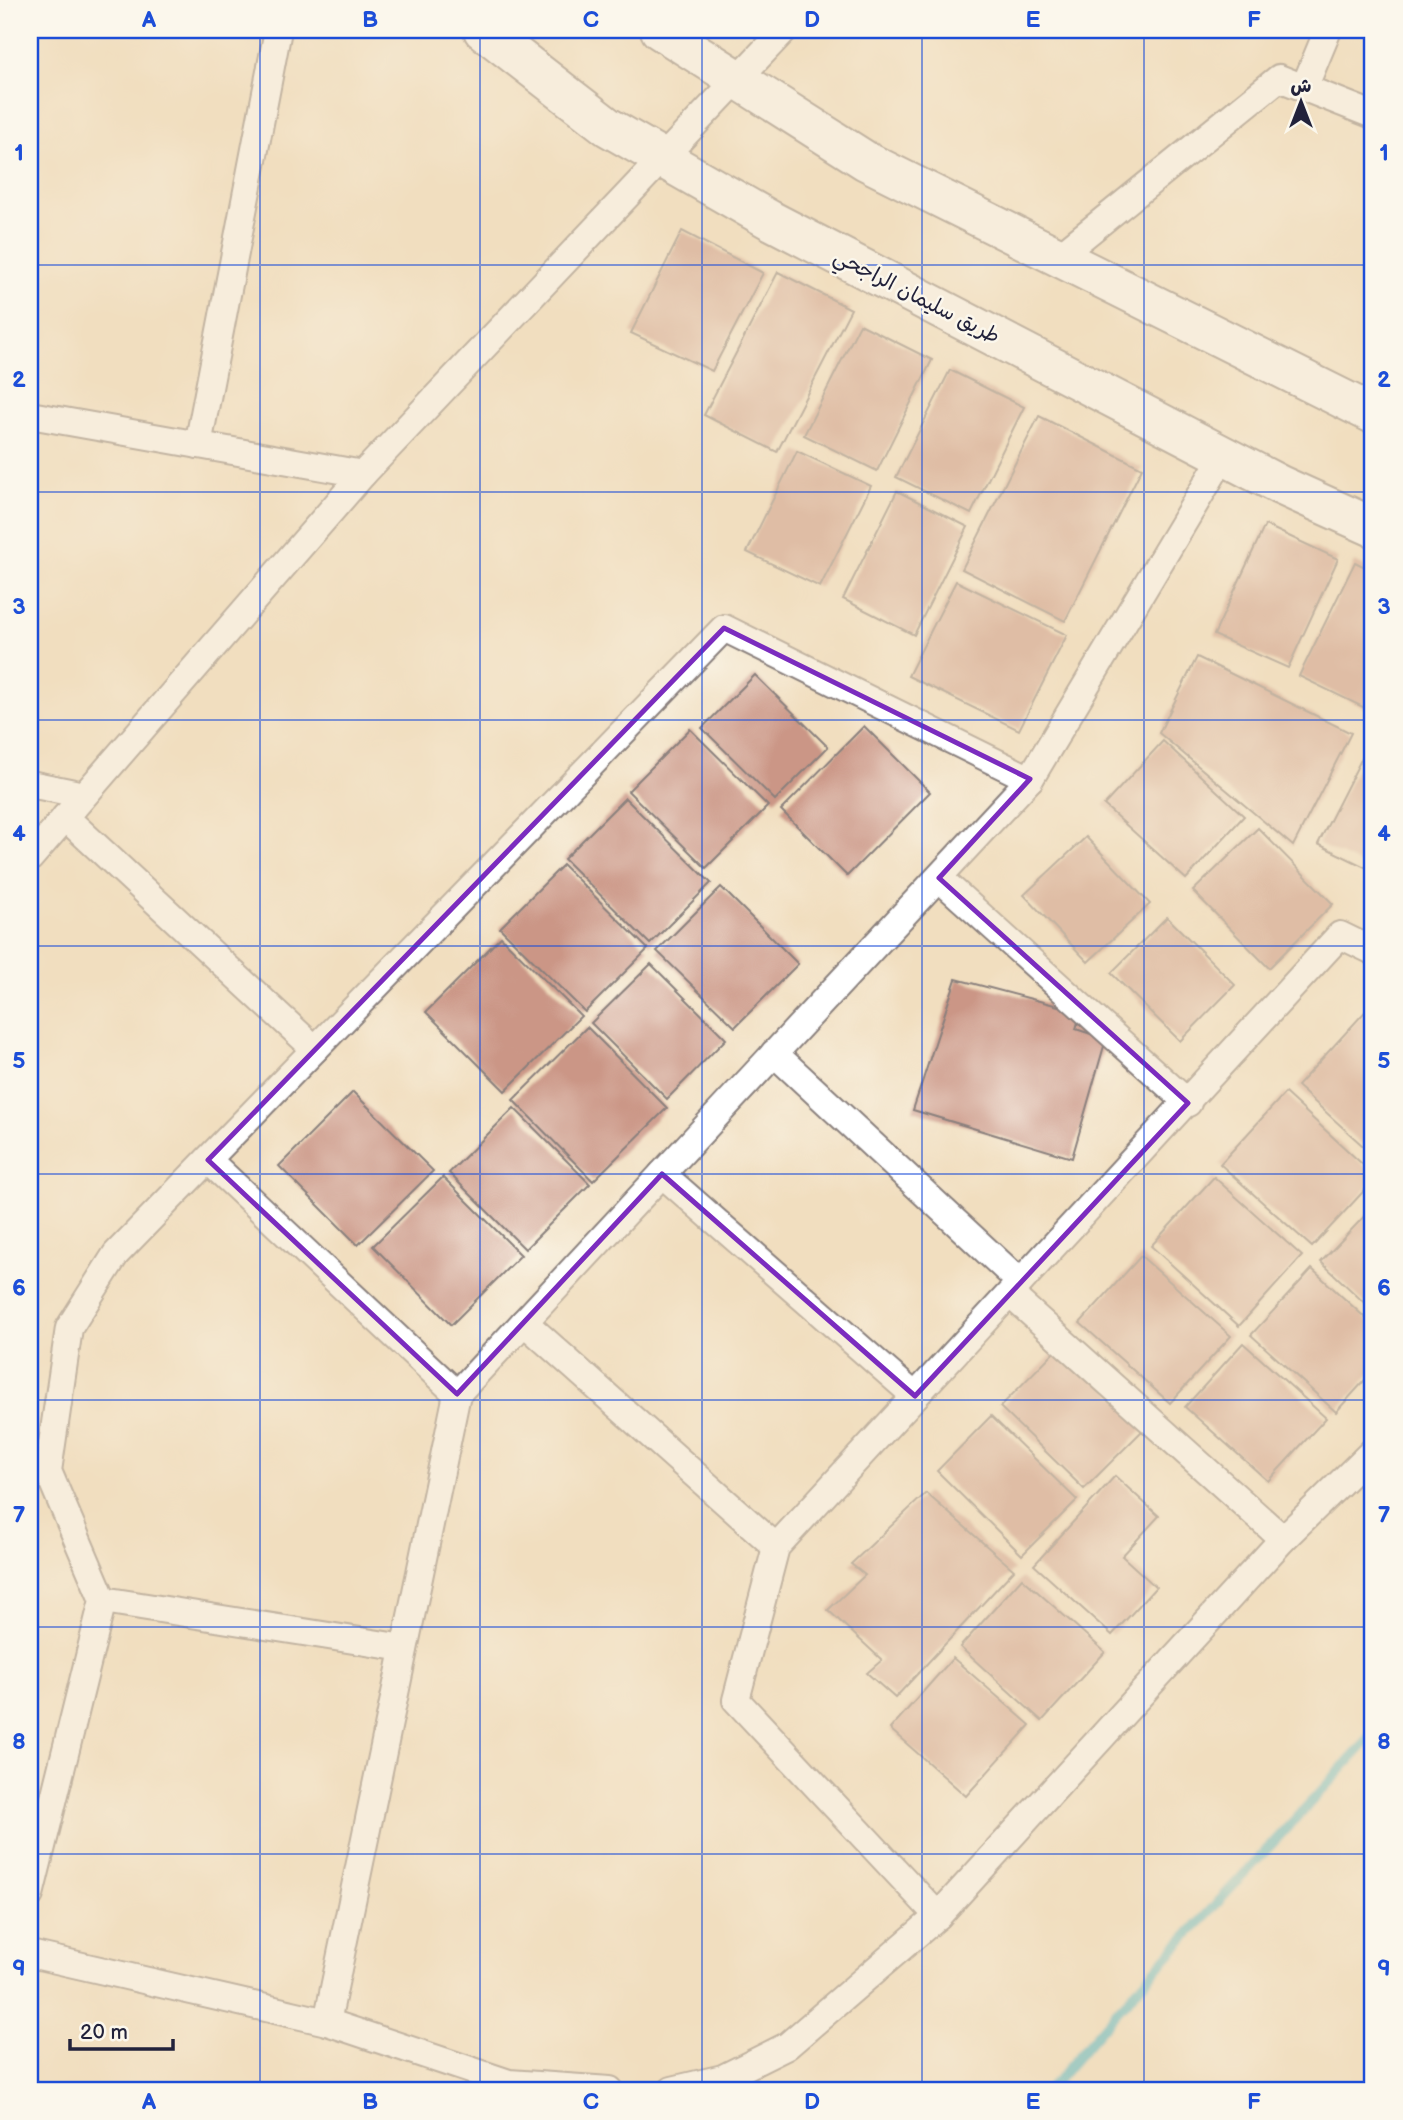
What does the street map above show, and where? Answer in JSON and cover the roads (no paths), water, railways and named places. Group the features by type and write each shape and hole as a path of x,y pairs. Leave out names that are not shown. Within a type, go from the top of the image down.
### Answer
{"main road":[{"name":"طريق سليمان الراجحي","path":"483,30 608,127 770,220 1224,455 1373,527"},
{"path":"660,30 866,161 1373,414"}],"street":[{"path":"198,445 278,30"},
{"path":"30,858 363,474 785,30"},
{"path":"1304,88 1328,30"},
{"path":"1058,257 1279,78 1373,115"},
{"path":"30,415 363,474"},
{"path":"327,2022 457,1394 1030,779 1224,455"},
{"path":"30,1895 103,1600 39,1471 69,1328 116,1254 724,628 1030,779"},
{"path":"30,784 84,795"},
{"path":"65,817 315,1049"},
{"path":"940,878 1188,1103"},
{"path":"938,1916 736,1700 776,1547 1340,935 1373,951"},
{"path":"774,1053 1016,1289 1283,1539"},
{"path":"208,1160 457,1394"},
{"path":"662,1174 915,1396"},
{"path":"524,1322 776,1547"},
{"path":"672,2090 723,2078 787,2046 938,1916 1283,1539 1373,1451"},
{"path":"103,1600 404,1648"},
{"path":"30,1954 327,2022 509,2083 610,2090"}],"waterway":[{"path":"1049,2090 1119,2009 1373,1735"}]}
